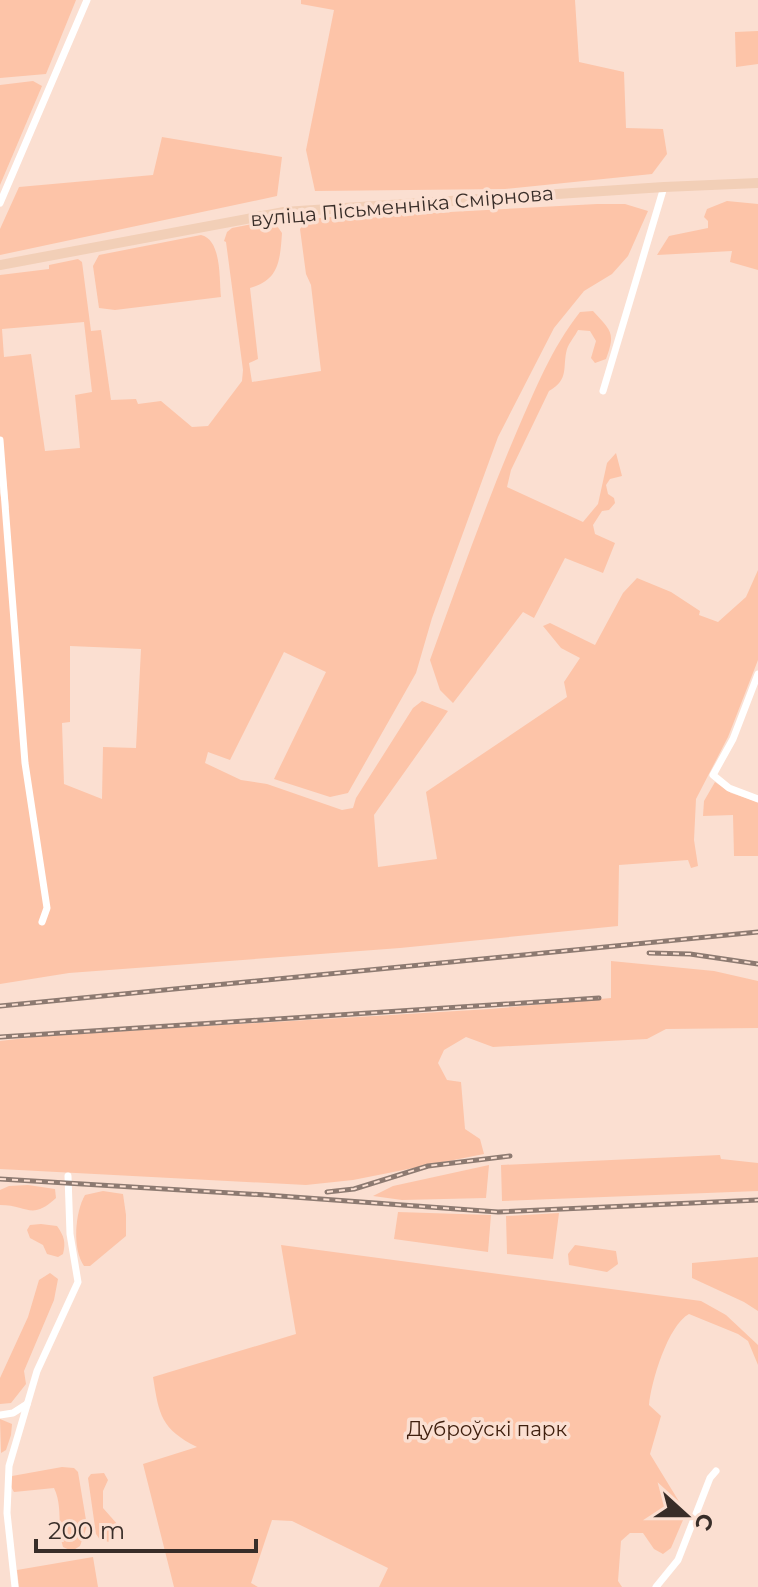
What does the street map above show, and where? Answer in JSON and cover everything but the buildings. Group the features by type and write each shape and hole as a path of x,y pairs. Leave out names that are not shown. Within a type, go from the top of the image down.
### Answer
{"main road":[{"name":"вуліца Пісьменніка Смірнова","path":"0,265 284,212 758,183"}],"street":[{"path":"0,203 87,0"},
{"path":"603,391 664,187"},
{"path":"0,440 24,752 47,908 42,922"},
{"path":"758,674 733,739 713,775 729,788 758,799"},
{"path":"747,704 758,703"},
{"path":"15,1587 7,1513 9,1466 47,1347 78,1282 70,1234 68,1176"},
{"path":"0,1415 13,1413 27,1404"},
{"path":"0,1460 9,1466"},
{"path":"656,1587 678,1560 710,1478 716,1471"}],"green space":[{"path":"0,0 76,0 46,74 0,78"},
{"path":"301,0 575,0 579,62 624,72 626,128 663,129 667,154 652,174 505,189 315,191 306,150 334,10 301,4"},
{"path":"758,31 758,64 736,67 735,32"},
{"path":"33,81 42,86 0,185 0,85"},
{"path":"162,137 282,157 277,196 0,255 0,229 19,187 153,175"},
{"path":"727,201 758,204 758,270 730,262 732,251 657,255 669,236 708,228 704,217 707,209"},
{"path":"597,204 625,204 648,211 628,256 612,274 584,291 554,328 498,437 432,618 416,673 348,793 330,797 274,779 326,672 284,652 230,760 208,752 205,763 241,780 267,784 342,810 353,808 356,798 413,708 422,701 448,711 374,815 378,867 437,859 426,792 567,697 564,682 580,658 561,648 543,626 550,623 595,645 623,593 637,578 671,592 700,611 699,615 718,622 746,597 758,570 758,660 728,737 696,799 694,840 698,866 691,868 688,860 619,865 618,926 400,948 69,973 0,984 0,493 4,510 9,508 6,478 0,475 0,275 49,269 49,265 78,259 82,262 91,331 101,330 111,400 136,399 138,404 161,401 192,427 208,426 242,381 224,241 227,232 232,228 267,221 275,223 282,233 276,268 267,280 250,288 258,359 249,363 252,382 321,371 311,285 306,274 300,229 308,219 416,210 431,213","holes":["84,322 92,392 75,395 80,448 45,451 31,354 4,357 2,329","70,646 141,649 136,748 103,747 102,799 64,784 62,723 70,722"]},
{"path":"201,235 208,238 216,252 221,297 115,310 99,308 93,266 99,255"},
{"path":"593,311 610,332 611,343 606,359 595,363 591,358 596,341 590,331 578,330 567,349 563,377 549,391 511,470 507,487 583,522 598,504 607,463 616,453 622,476 610,479 606,485 615,503 609,510 602,511 593,525 595,534 615,543 603,573 565,558 534,618 523,612 453,703 440,690 430,660 494,488 538,384 552,355 580,312"},
{"path":"715,782 731,793 758,802 758,856 734,856 733,815 703,816 704,801"},
{"path":"611,961 714,971 758,981 758,1028 666,1029 647,1039 493,1047 466,1037 444,1050 438,1063 447,1080 461,1082 465,1129 480,1139 484,1154 353,1180 306,1185 0,1169 0,1041 490,1009 611,998"},
{"path":"720,1155 721,1159 758,1163 758,1191 502,1201 501,1165"},
{"path":"489,1165 486,1198 402,1200 373,1196 393,1186"},
{"path":"28,1185 55,1189 56,1198 35,1210 0,1205 0,1190"},
{"path":"103,1191 123,1194 126,1236 90,1266 84,1266 76,1241 79,1211 85,1195"},
{"path":"398,1212 491,1215 488,1252 394,1239"},
{"path":"559,1213 553,1259 507,1254 506,1216"},
{"path":"30,1225 57,1226 64,1239 63,1254 58,1257 47,1254 43,1245 30,1238 27,1230"},
{"name":"Дуброўскі парк","path":"281,1245 701,1301 726,1315 758,1345 758,1365 748,1341 689,1314 674,1330 653,1383 649,1405 661,1416 650,1454 686,1513 671,1548 663,1554 654,1549 643,1533 630,1533 621,1541 618,1581 622,1587 379,1587 388,1568 292,1521 272,1520 251,1583 258,1587 174,1587 143,1464 197,1447 176,1434 164,1420 153,1377 296,1334"},
{"path":"575,1245 616,1251 618,1264 607,1272 569,1265 568,1254"},
{"path":"758,1257 758,1311 692,1278 692,1263"},
{"path":"50,1273 58,1279 54,1300 24,1371 26,1384 11,1403 0,1404 0,1378 28,1317 39,1280"},
{"path":"0,1419 12,1424 6,1450 1,1453"},
{"path":"62,1467 74,1468 78,1472 87,1526 80,1546 72,1551 63,1547 54,1488 14,1492 10,1485 12,1476"},
{"path":"104,1473 108,1480 103,1491 103,1508 118,1525 111,1542 101,1541 96,1534 88,1478 91,1474"},
{"path":"93,1557 98,1587 19,1587 17,1570"}],"railway":[{"path":"0,1006 758,932"},
{"path":"649,953 690,954 758,964"},
{"path":"0,1037 599,998"},
{"path":"327,1192 354,1189 428,1166 510,1156"},
{"path":"0,1179 498,1212 758,1200"}]}
